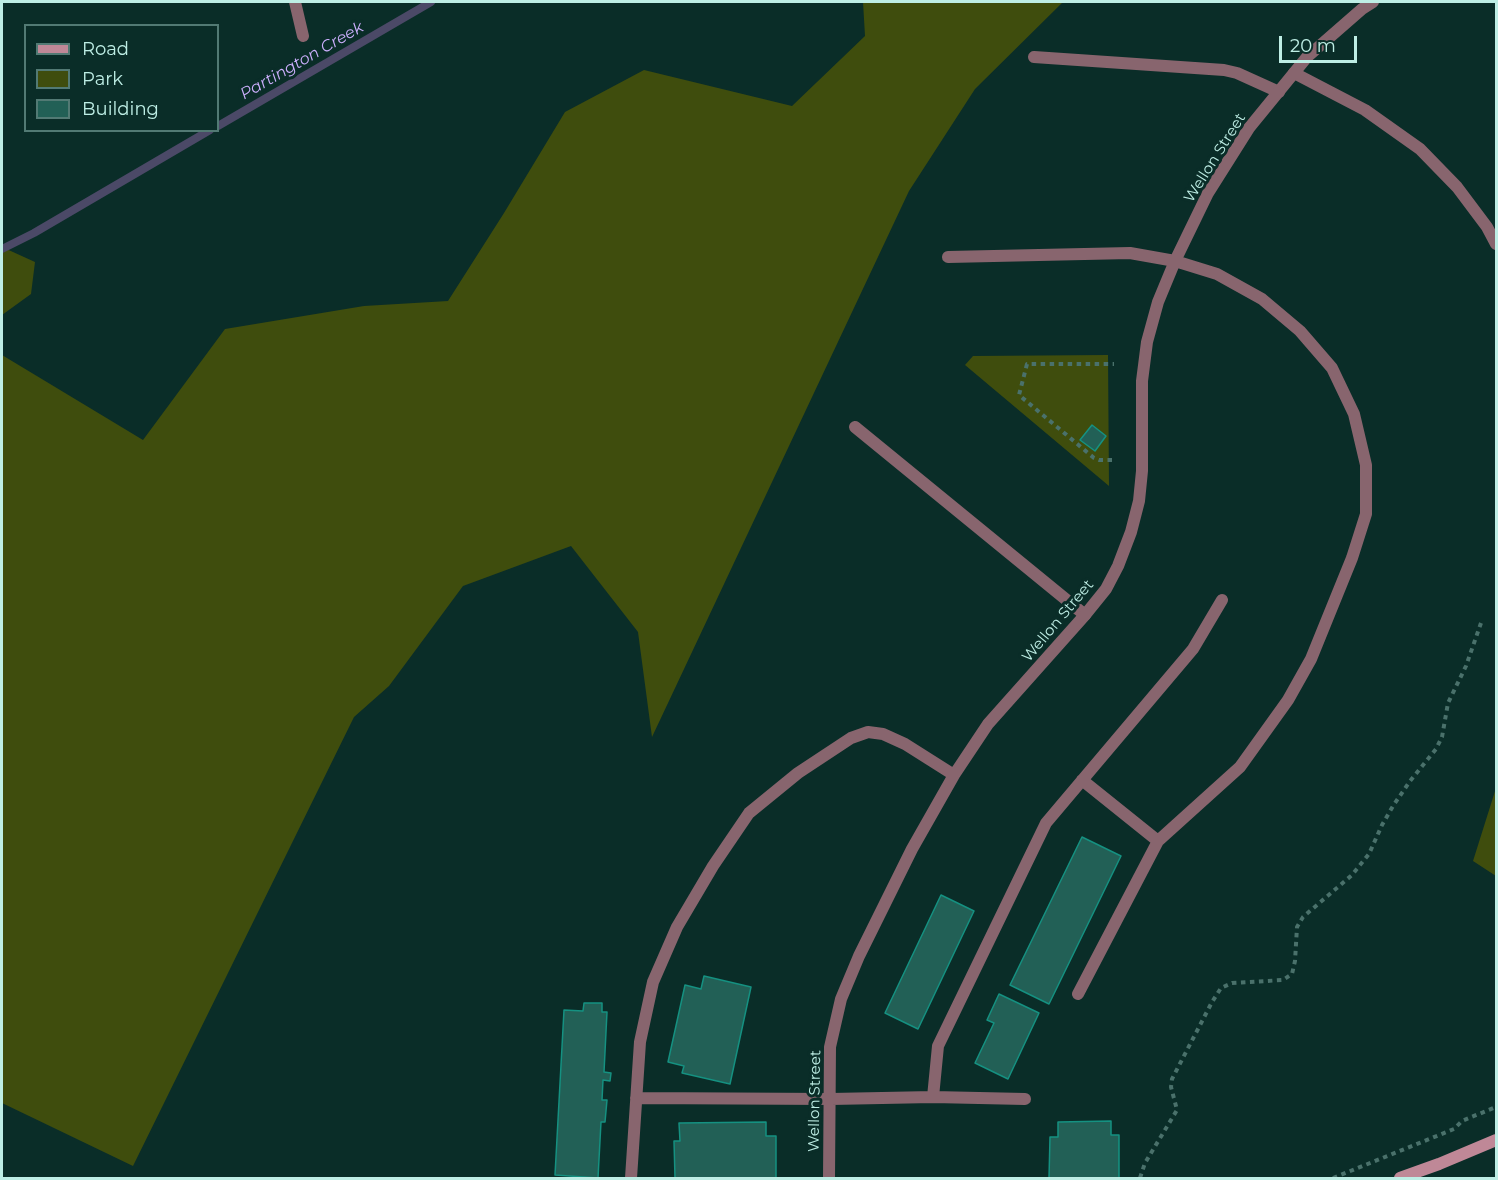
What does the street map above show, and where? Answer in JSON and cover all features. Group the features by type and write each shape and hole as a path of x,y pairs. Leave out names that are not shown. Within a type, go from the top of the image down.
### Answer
{"street":[{"path":"295,2 303,36"},
{"name":"Wellon Street","path":"829,1179 830,1047 841,999 859,956 912,849 954,775 988,724 1106,589 1131,532 1139,501 1142,471 1142,381 1147,342 1158,302 1174,261 1208,193 1249,128 1307,57 1373,2"},
{"path":"1034,57 1224,70 1254,79 1279,92"},
{"path":"1294,73 1365,110 1420,149 1457,187 1497,244"},
{"path":"948,257 1130,253 1174,261 1216,274 1262,299 1300,331 1332,368 1354,414 1366,465 1365,514 1352,558 1311,660 1288,700 1240,767 1158,841 1078,994"},
{"path":"855,428 1085,615"},
{"path":"933,1097 938,1046 1046,823 1193,649 1222,600"},
{"path":"632,1179 640,1042 654,982 677,927 712,866 749,813 798,773 851,738 868,732 884,734 905,744 954,775"},
{"path":"1082,780 1158,841"},
{"path":"636,1098 1025,1099"},
{"path":"1400,1179 1497,1140"}],"path":[{"path":"1112,460 1094,458 1019,395 1027,364 1114,364"},
{"path":"1140,1179 1146,1163 1177,1110 1171,1087 1172,1079 1212,1002 1221,988 1232,982 1283,980 1292,974 1298,927 1303,917 1352,875 1369,854 1397,799 1436,749 1442,737 1448,703 1466,666 1481,623"},
{"path":"1333,1179 1454,1129 1462,1121 1497,1107"}],"green space":[{"path":"863,2 1063,2 975,89 909,191 652,737 638,632 571,546 463,586 389,686 354,717 133,1166 2,1103 2,355 143,440 225,329 364,306 448,301 565,112 644,70 792,106 865,36"},
{"path":"2,247 35,262 31,294 2,315"},
{"path":"1108,355 1109,486 965,365 973,356"},
{"path":"1496,788 1496,876 1473,861"}],"building":[{"path":"1092,425 1106,436 1095,451 1080,440"},
{"path":"1082,837 1121,856 1049,1004 1010,985"},
{"path":"941,895 974,911 918,1029 885,1013"},
{"path":"704,976 751,987 730,1084 682,1073 684,1066 668,1062 685,985 701,989"},
{"path":"999,994 1039,1013 1008,1079 975,1063 994,1023 987,1020"},
{"path":"584,1003 602,1003 602,1012 607,1012 604,1072 611,1073 610,1081 603,1080 602,1100 607,1100 605,1122 601,1122 598,1178 555,1175 564,1010 583,1011"},
{"path":"1111,1121 1111,1135 1119,1135 1119,1178 1049,1178 1050,1137 1058,1137 1058,1122"},
{"path":"766,1122 766,1136 776,1136 776,1178 675,1178 674,1141 680,1141 679,1123"}],"waterway":[{"name":"Partington Creek","path":"219,125 431,2"},
{"name":"Partington Creek","path":"2,249 34,233 207,132"}]}
